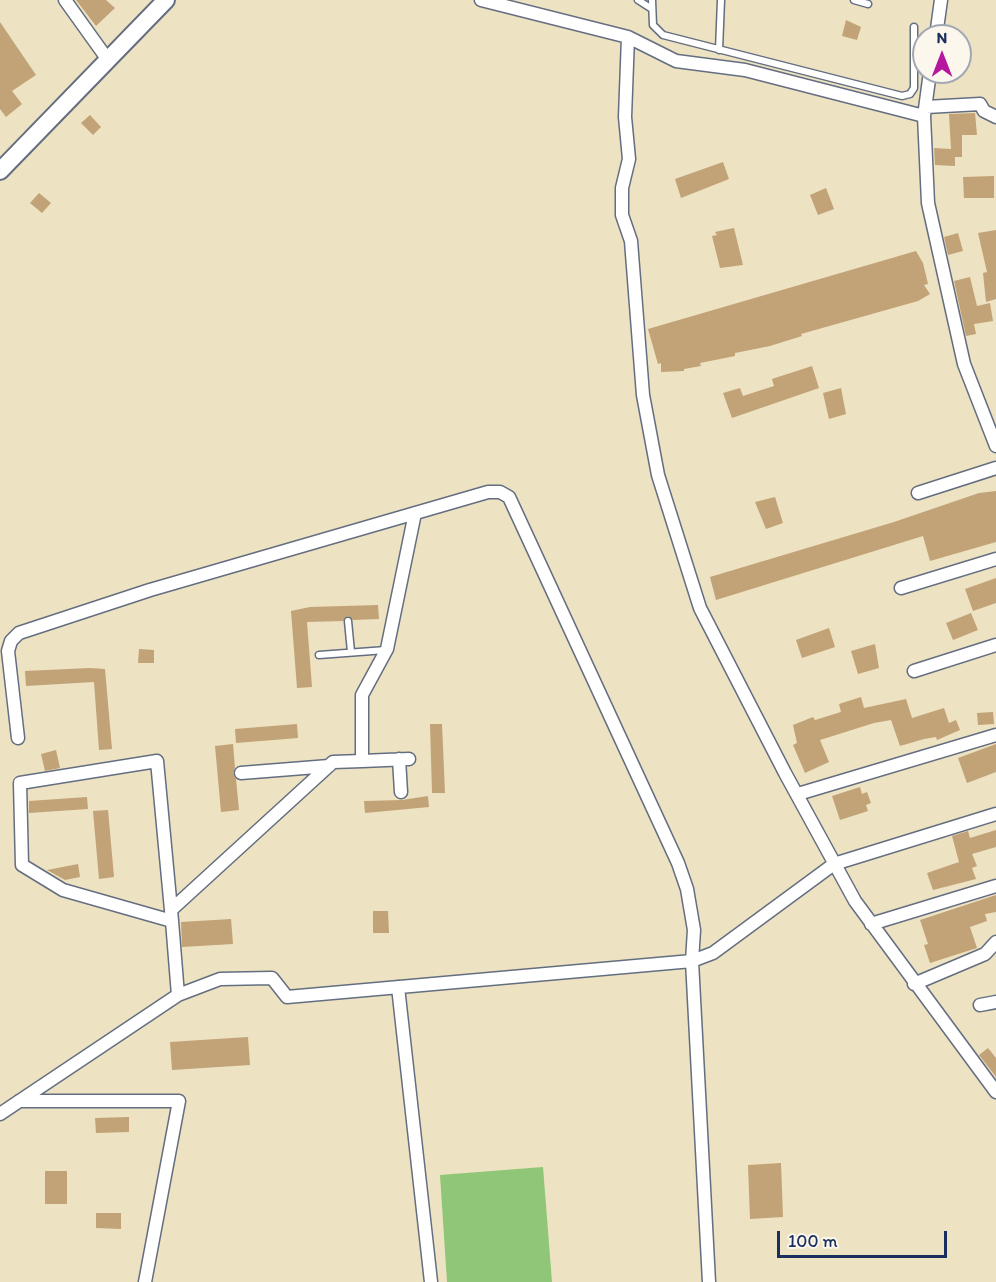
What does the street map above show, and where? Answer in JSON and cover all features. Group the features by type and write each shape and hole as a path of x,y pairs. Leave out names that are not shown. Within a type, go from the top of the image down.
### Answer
{"street":[{"path":"65,0 108,60"},
{"path":"0,171 166,0"},
{"path":"481,0 628,37 676,61 745,70 925,111 980,104 984,111 996,117"},
{"path":"938,24 941,0"},
{"path":"628,37 625,117 629,159 622,189 622,215 631,241 643,395 658,475 700,608 737,683 834,864 871,924 996,1092"},
{"path":"928,84 925,111 928,203 964,364 996,446"},
{"path":"918,493 996,468"},
{"path":"18,738 8,651 11,641 19,633 150,590 488,492 500,492 513,501 678,863 687,889 693,930 692,962 710,1282"},
{"path":"362,761 362,695 387,650 415,513"},
{"path":"901,588 996,558"},
{"path":"914,670 996,645"},
{"path":"798,794 996,735"},
{"path":"171,916 333,762 404,759 401,792"},
{"path":"171,916 63,890 22,865 20,783 158,761 178,996"},
{"path":"241,773 329,766"},
{"path":"0,1114 178,996 220,979 272,978 287,997 692,962 713,953 834,864 996,814"},
{"path":"871,924 996,886"},
{"path":"914,984 985,954 996,942"},
{"path":"398,987 431,1282"},
{"path":"980,1005 996,1002"},
{"path":"19,1101 179,1101 145,1282"}],"lane":[{"path":"638,0 652,9"},
{"path":"652,0 653,25 663,35 906,96 915,84"},
{"path":"719,50 721,0"},
{"path":"854,0 868,4"},
{"path":"348,621 351,652"},
{"path":"319,655 387,650"}],"green space":[{"path":"543,1167 552,1282 447,1282 440,1175"}],"building":[{"path":"76,0 106,0 115,8 96,26"},
{"path":"846,20 861,27 857,40 842,36"},
{"path":"0,22 36,75 12,91 22,104 6,117 0,109"},
{"path":"975,113 977,135 962,135 962,157 955,157 955,166 935,165 934,148 951,149 949,114"},
{"path":"90,115 101,127 93,135 81,123"},
{"path":"723,162 729,179 681,198 675,179"},
{"path":"994,176 994,198 964,198 963,177"},
{"path":"826,188 834,209 818,215 810,195"},
{"path":"39,193 51,203 42,213 30,203"},
{"path":"734,228 743,265 720,268 712,236 717,235 715,232"},
{"path":"996,230 996,299 986,302 983,273 987,272 978,233"},
{"path":"958,233 963,251 948,255 944,237"},
{"path":"916,251 923,263 928,284 924,285 930,294 918,301 801,334 802,336 770,346 735,353 735,356 700,363 701,366 684,369 684,371 661,372 661,363 658,364 648,329"},
{"path":"970,277 977,306 990,303 993,321 974,324 976,334 966,336 954,281"},
{"path":"812,366 819,388 732,418 723,393 740,388 743,396 774,386 772,379"},
{"path":"841,388 846,414 829,419 823,393"},
{"path":"996,491 996,542 930,561 923,536 716,600 710,577 894,522 979,493"},
{"path":"775,497 783,523 766,529 755,502"},
{"path":"996,578 996,603 973,611 965,589"},
{"path":"378,605 379,619 353,620 348,616 343,621 307,622 312,687 297,688 291,611 310,607"},
{"path":"971,613 978,630 953,640 946,623"},
{"path":"829,628 835,647 802,658 796,640"},
{"path":"875,644 879,668 858,674 851,651"},
{"path":"139,649 154,650 154,663 138,663"},
{"path":"105,669 112,749 99,750 94,682 26,686 25,671"},
{"path":"861,697 864,708 906,699 912,718 944,708 949,723 956,720 960,730 937,740 936,737 900,746 891,720 874,723 820,740 829,762 805,773 793,745 797,743 793,725 813,717 815,720 841,712 839,704"},
{"path":"993,712 994,724 978,725 977,713"},
{"path":"297,724 298,738 236,743 235,729"},
{"path":"430,724 442,724 445,793 432,793"},
{"path":"233,744 235,768 233,773 236,779 239,810 221,812 215,746"},
{"path":"996,744 996,772 967,783 958,758"},
{"path":"56,750 60,768 45,771 41,754"},
{"path":"860,787 862,794 867,792 871,803 866,805 868,811 840,820 832,796"},
{"path":"428,796 429,807 365,813 364,801 402,800"},
{"path":"87,797 88,809 29,813 29,801"},
{"path":"108,810 114,877 99,879 93,811"},
{"path":"996,830 996,847 972,854 977,866 972,868 976,879 933,890 927,873 959,862 952,836 968,831 970,838"},
{"path":"78,864 80,877 65,880 47,870"},
{"path":"996,895 996,912 985,914 987,921 970,927 977,948 930,963 924,945 928,944 920,920"},
{"path":"373,911 388,911 389,933 373,933"},
{"path":"231,919 233,944 182,947 181,922"},
{"path":"248,1037 250,1065 172,1070 170,1042"},
{"path":"988,1048 996,1058 996,1077 979,1055"},
{"path":"129,1117 129,1132 96,1133 95,1118"},
{"path":"781,1163 783,1217 750,1219 748,1165"},
{"path":"45,1171 67,1171 67,1204 45,1204"},
{"path":"96,1213 121,1213 121,1229 96,1228"}]}
